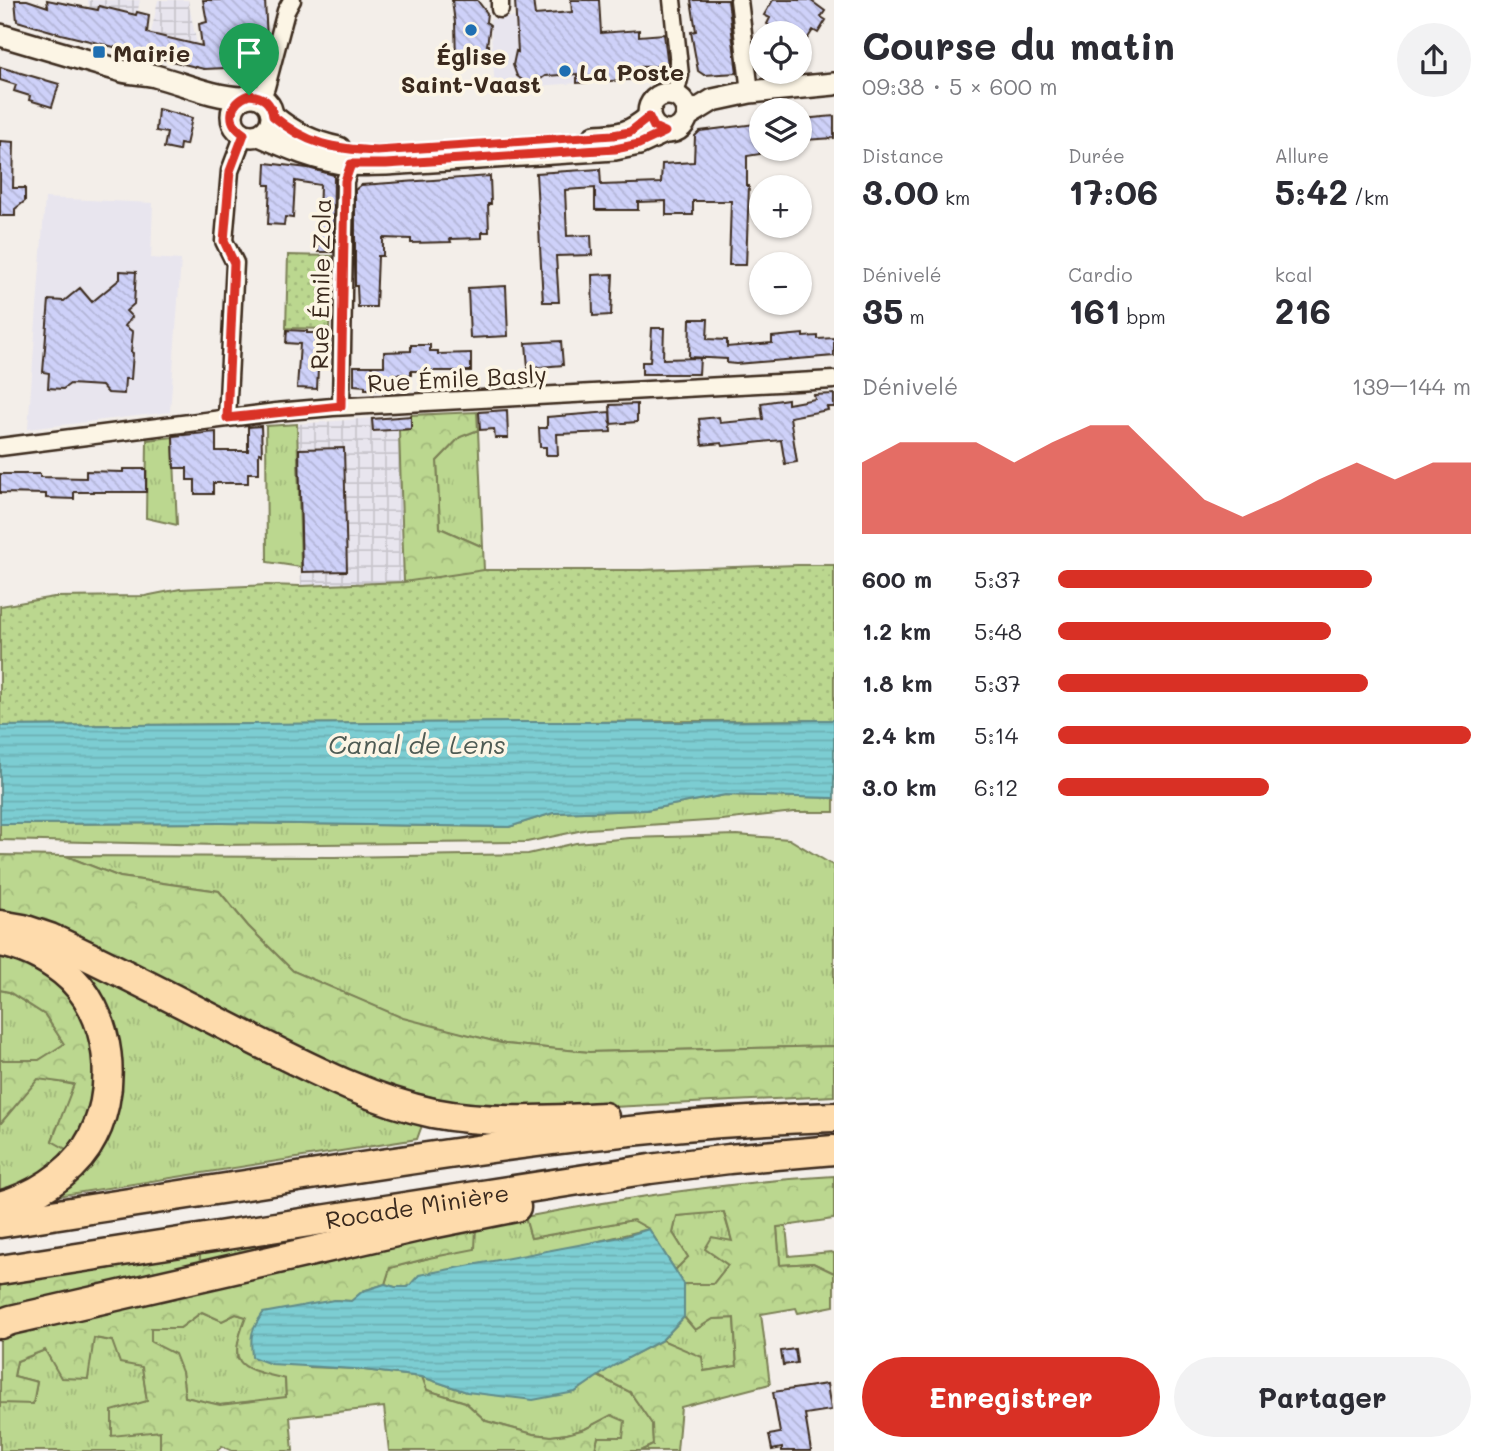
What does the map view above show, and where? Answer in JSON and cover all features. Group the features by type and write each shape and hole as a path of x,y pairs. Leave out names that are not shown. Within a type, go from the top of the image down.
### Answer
{"highway":[{"path":"0,925 23,929 79,951 340,1082 431,1112 514,1120 698,1112 730,1123"},
{"path":"0,942 15,945 40,956 64,972 84,993 106,1044 108,1076 105,1104 97,1126 88,1146 75,1163 56,1179 32,1193 0,1206"},
{"name":"Rocade Minière","path":"0,1223 489,1148 622,1132 834,1117"},
{"name":"Rocade Minière","path":"0,1269 650,1169 834,1150"},
{"path":"0,1324 431,1224 657,1180 729,1159"}],"street":[{"path":"292,0 286,11 266,87 252,106 233,122 237,129 252,135 312,156 351,164 386,164 615,149 639,144 665,132"},
{"path":"672,0 681,103 685,123 673,132 654,127 649,117 649,107 655,99 664,94 681,103 750,92 834,84"},
{"path":"738,0 750,92"},
{"path":"0,35 136,75 148,84 224,108 252,106 316,143 350,149 377,151 613,135 630,132 649,117"},
{"path":"227,418 234,263 224,241 230,171 252,135 266,131 271,124 252,106"},
{"name":"Rue Émile Zola","path":"341,406 345,181 351,164"},
{"name":"Rue Émile Basly","path":"0,447 341,406 834,380"}],"shaded area":[{"path":"88,0 140,0 137,15 99,6 96,10 89,7"},
{"path":"158,0 188,0 197,45 193,66 155,57 160,36 151,33"},
{"path":"572,12 578,83 495,89 490,19"},
{"path":"45,198 153,203 151,258 181,260 170,412 28,429"},
{"path":"411,415 411,429 399,430 404,582 301,586 297,424"}],"green space":[{"path":"288,255 332,256 329,329 286,328"},
{"path":"477,412 478,430 460,437 437,461 440,528 483,547 484,570 644,570 834,565 398,615 404,582 399,430 411,429 411,415"},
{"path":"297,424 301,567 267,562 266,426"},
{"path":"478,430 483,547 440,528 437,461 460,437"},
{"path":"173,437 177,525 146,518 147,440"},
{"path":"834,565 834,720 0,726 0,606 54,597 145,596 180,589 404,582 484,570 644,570"},
{"path":"725,795 834,798 834,812 794,812 588,829 527,842 218,845 0,840 0,824 222,823 509,827 553,813 646,810"},
{"path":"737,835 789,839 834,866 834,1046 589,1052 505,1044 403,1019 293,971 248,926 219,891 120,877 66,856 334,857 528,854 576,843 630,838"},
{"path":"0,855 66,856 120,877 219,891 248,926 293,971 403,1018 505,1044 589,1052 834,1046 834,1096 553,1110 471,1106 376,1084 0,914"},
{"path":"0,953 51,976 76,1006 92,1041 95,1077 92,1109 81,1132 68,1150 52,1141 74,1084 38,1079 0,1124 0,1060 39,1060 64,1044 45,1015 9,992 0,990"},
{"path":"75,957 425,1117 417,1139 51,1197 109,1116 69,968"},
{"path":"0,990 9,992 45,1015 65,1045 39,1060 0,1060"},
{"path":"38,1078 75,1085 52,1140 68,1150 58,1162 37,1178 0,1193 0,1124"},
{"path":"834,1176 834,1219 777,1227 780,1265 813,1263 834,1273 834,1306 798,1313 796,1308 761,1314 770,1384 681,1407 677,1451 640,1451 653,1445 652,1424 630,1392 598,1376 662,1340 702,1357 704,1371 737,1366 734,1318 713,1319 695,1330 684,1317 684,1284 713,1284 728,1265 705,1249 712,1237 732,1241 724,1212 677,1216 673,1233 688,1257 675,1270 649,1229 633,1220 531,1238 525,1217 679,1191"},
{"path":"723,1211 732,1241 706,1249 728,1265 713,1284 684,1284 675,1270 688,1257 673,1233 677,1216"},
{"path":"525,1217 531,1238 633,1220 649,1229 408,1287 385,1284 390,1268 429,1258 476,1227"},
{"path":"786,1226 789,1256 834,1253 834,1273 813,1263 780,1265 777,1227"},
{"path":"476,1227 475,1249 390,1268 385,1284 363,1291 352,1301 334,1300 323,1303 309,1367 422,1377 427,1390 465,1402 486,1421 533,1434 567,1434 585,1429 611,1415 625,1421 623,1437 598,1437 595,1449 601,1451 389,1451 384,1407 290,1417 293,1451 232,1451 222,1446 217,1451 160,1451 160,1431 112,1436 112,1411 147,1401 142,1367 120,1363 112,1341 94,1338 88,1379 61,1378 45,1350 17,1361 14,1376 37,1382 33,1404 0,1403 0,1336","holes":["202,1312 222,1321 236,1314 246,1317 237,1346 241,1362 256,1371 285,1379 286,1397 220,1405 185,1397 182,1372 175,1354 151,1342 151,1328 180,1328"]},
{"path":"346,1230 199,1272 200,1254"},
{"path":"200,1254 199,1272 0,1316 0,1285"},
{"path":"202,1312 222,1321 236,1314 247,1317 239,1337 237,1358 285,1379 286,1398 220,1405 185,1397 182,1372 151,1342 151,1328 180,1328"},
{"path":"684,1317 695,1330 713,1319 734,1318 737,1366 704,1371 682,1349 662,1340"},
{"path":"94,1338 112,1341 142,1367 147,1401 112,1435 160,1431 160,1451 0,1451 0,1403 33,1403 37,1382 14,1376 17,1361 45,1350"},
{"path":"598,1376 630,1392 652,1424 653,1445 640,1451 595,1449 598,1437 611,1416 585,1429 551,1436 486,1421 465,1402 427,1390 422,1377 467,1392 575,1392"}],"water":[{"name":"Canal de Lens","path":"834,720 834,798 725,795 646,810 553,813 509,827 222,823 0,824 0,726"},
{"path":"649,1229 684,1284 684,1317 662,1340 613,1366 575,1392 533,1400 467,1392 422,1377 355,1369 271,1364 252,1357 252,1334 263,1313 334,1300 351,1301 363,1291 385,1284 408,1287 419,1275 626,1236"}],"building":[{"path":"15,0 27,0 48,7 47,0 98,10 99,6 136,15 137,12 149,15 147,33 202,46 199,24 207,22 203,0 265,0 267,41 263,41 263,50 248,67 204,69 17,21"},
{"name":"Église Saint-Vaast","path":"452,0 477,0 487,13 486,22 490,25 487,45 489,58 456,60"},
{"path":"515,0 533,0 535,15 572,12 571,0 599,0 601,33 639,30 639,36 664,34 668,66 641,67 642,79 577,83 577,74 545,76 535,83 525,82 517,76 513,65 516,51 518,52"},
{"path":"691,0 728,0 737,73 704,75 698,71 691,32 696,31"},
{"path":"773,0 810,0 825,11 821,17 826,20 818,33 812,32 812,21 768,21 770,18 764,15"},
{"path":"0,67 59,84 52,107 29,100 30,96 14,91 16,85 0,80"},
{"path":"158,109 192,118 186,145 180,144 179,151 164,148 167,133 156,131"},
{"path":"834,116 834,138 812,139 812,118"},
{"path":"749,125 746,265 729,265 731,201 693,201 693,215 666,215 666,201 638,202 638,210 595,210 595,188 565,190 567,236 591,235 592,255 556,256 559,302 543,302 536,173 600,169 601,185 661,183 662,164 694,162 695,136 700,131"},
{"path":"0,141 14,142 13,188 25,188 25,201 15,209 15,216 0,216"},
{"path":"266,163 308,168 334,175 333,252 318,252 320,185 295,181 293,218 285,217 284,225 268,224 270,185 265,185"},
{"path":"490,176 489,232 482,232 482,238 450,239 451,242 411,243 411,239 383,238 383,256 378,256 376,307 358,307 355,286 355,190 361,185"},
{"path":"120,271 136,272 134,304 126,311 132,317 125,326 133,332 133,353 131,379 125,379 124,394 108,393 102,386 70,384 63,389 48,388 49,373 43,372 49,300 64,301 80,288 92,302 120,279"},
{"path":"613,274 611,315 593,316 592,275"},
{"path":"506,286 508,336 470,338 468,288"},
{"path":"690,319 708,319 707,339 727,340 727,347 772,343 772,337 803,334 803,337 818,336 818,339 834,338 834,356 736,364 727,363 727,359 689,357"},
{"path":"652,328 664,328 663,359 700,358 699,374 642,374 642,362 650,362"},
{"path":"287,330 316,333 313,369 318,369 317,389 297,388 300,344 286,343"},
{"path":"561,341 563,365 528,368 526,343"},
{"path":"411,345 430,345 430,351 438,351 438,354 471,353 471,371 411,371 411,375 393,374 393,389 365,389 365,386 354,385 354,366 384,366 384,352 411,351"},
{"path":"834,394 834,407 790,417 797,462 785,464 781,440 723,446 722,443 702,445 699,419 719,417 720,423 763,419 761,403 788,399 788,404 815,399 814,395"},
{"path":"637,404 637,422 611,424 610,405"},
{"path":"507,410 508,438 495,438 494,429 480,430 479,412"},
{"path":"610,412 611,432 557,434 558,455 546,455 546,447 540,447 539,428 547,428 547,417"},
{"path":"411,416 411,429 373,431 372,419"},
{"path":"261,426 262,454 259,453 259,473 248,473 248,483 213,483 213,494 195,494 195,480 187,480 187,468 174,468 173,436 216,432 216,451 248,451 248,427"},
{"path":"344,448 347,571 302,572 299,449"},
{"path":"123,469 146,469 146,492 74,492 74,499 46,498 46,494 0,493 0,474 86,478 86,471 123,472"},
{"path":"795,1349 797,1363 783,1365 781,1351"},
{"path":"827,1384 831,1410 805,1414 811,1451 782,1451 782,1448 772,1450 769,1435 780,1433 773,1392"}],"place":[{"name":"Église Saint-Vaast","path":"471,30"},
{"name":"Mairie","path":"99,52"},
{"name":"La Poste","path":"565,71"}],"route":[{"path":"249,95 268,102 273,116 293,132 316,143 350,149 377,151 613,135 630,132 649,117 654,127 665,132 639,144 615,149 351,164 345,181 341,406 227,418 234,263 224,241 230,171 244,134 237,129 232,114 237,102 249,95"}]}
